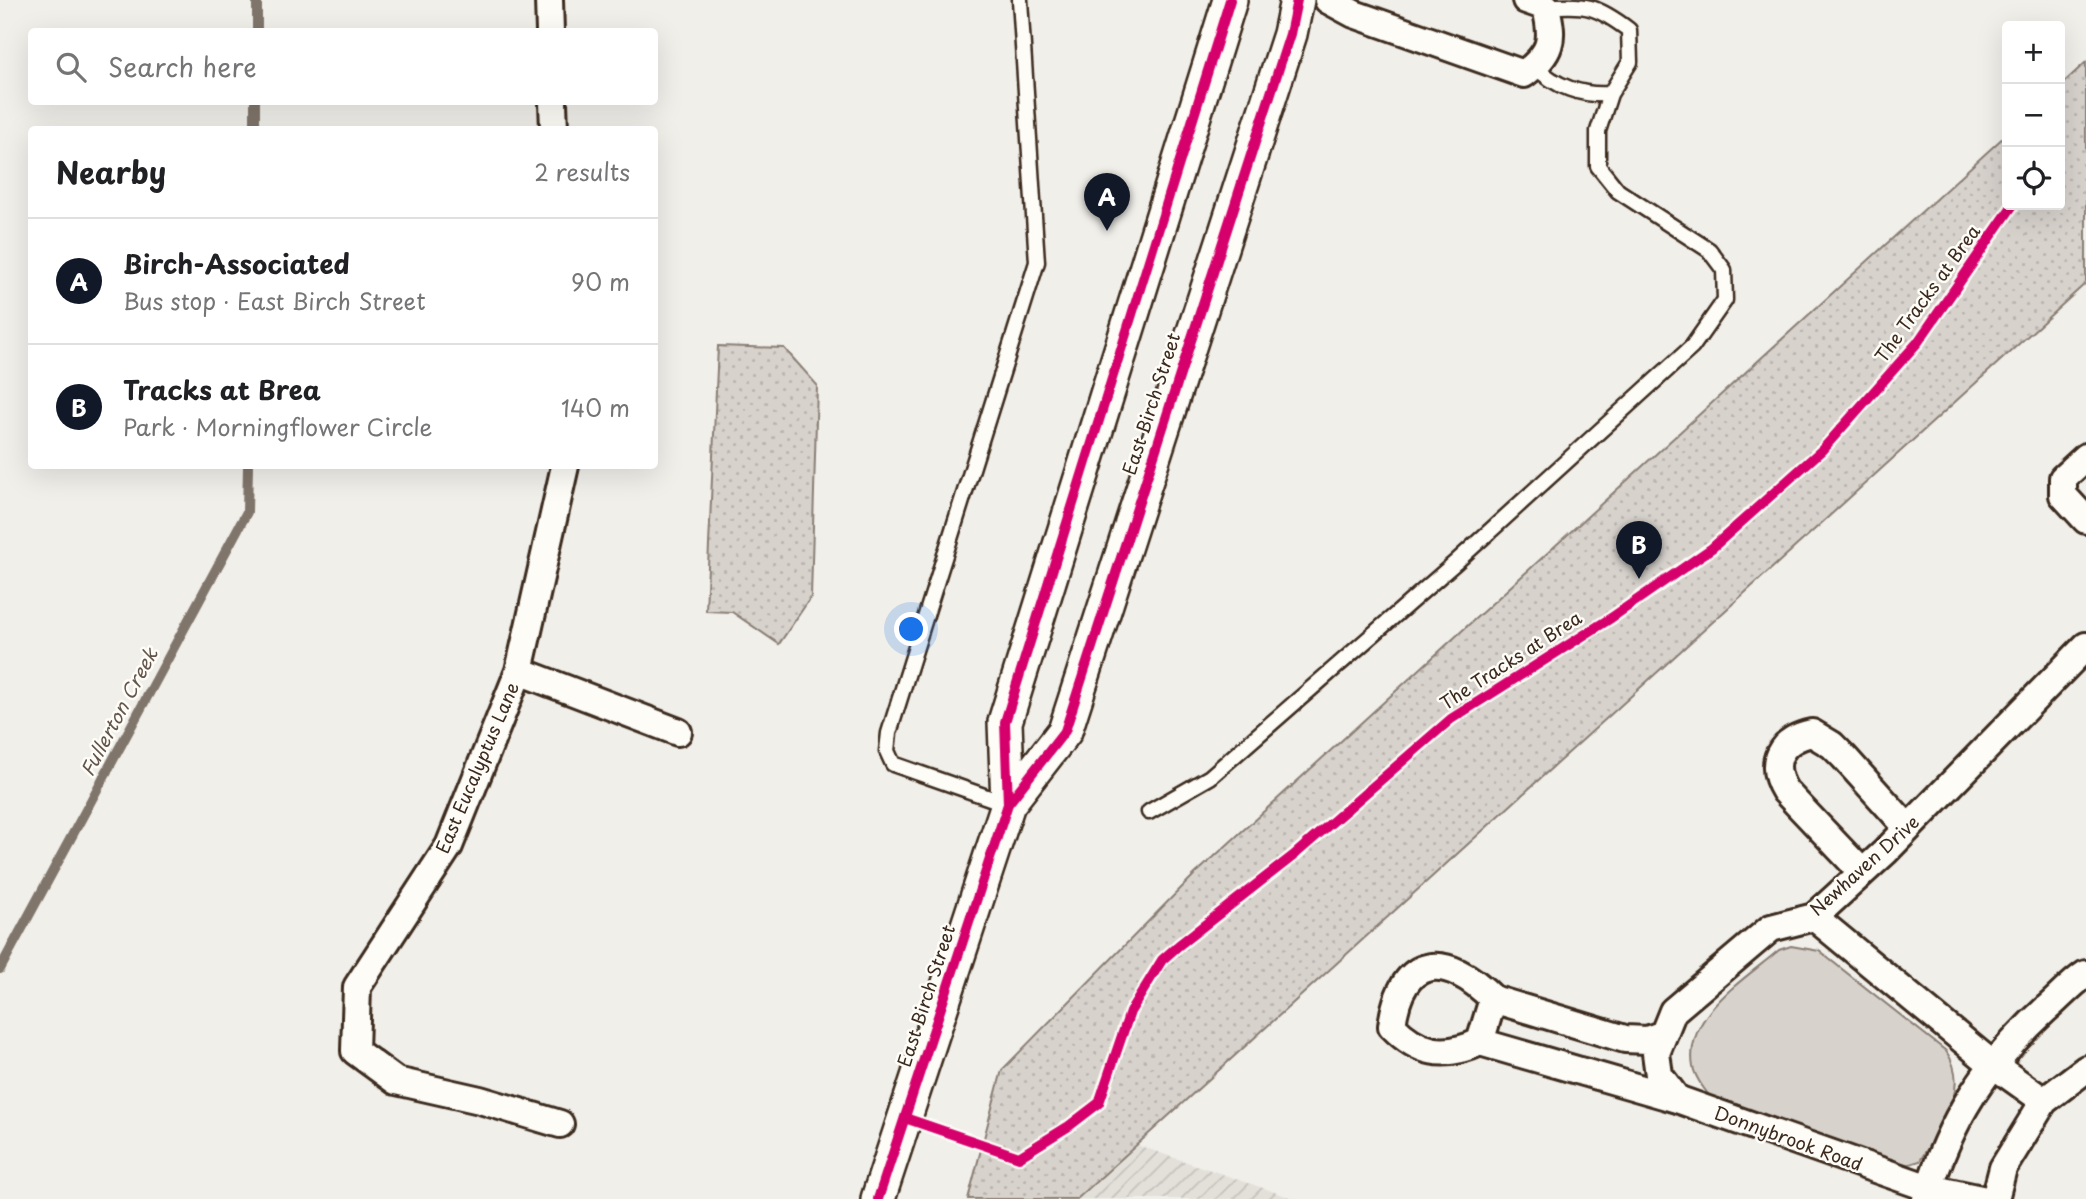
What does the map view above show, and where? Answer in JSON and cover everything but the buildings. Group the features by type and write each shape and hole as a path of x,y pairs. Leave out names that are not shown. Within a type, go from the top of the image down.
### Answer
{"street":[{"path":"549,0 550,28"},
{"name":"East Birch Street","path":"1008,804 1005,722 1230,0"},
{"name":"East Birch Street","path":"878,1199 1008,804 1065,730 1290,34 1297,0"},
{"path":"1328,0 1354,14 1524,75 1544,59 1552,34 1536,4"},
{"path":"553,105 554,126"},
{"path":"2086,457 2063,478 2063,495 2086,520"},
{"name":"East Eucalyptus Lane","path":"559,1124 480,1100 396,1082 355,1051 356,987 449,846 519,671 564,469"},
{"name":"Newhaven Drive","path":"1676,1099 1658,1075 1656,1054 1661,1035 1673,1011 1771,928 1814,917 1908,828 2086,646"},
{"path":"519,671 678,732"},
{"path":"1862,872 1777,778 1776,761 1781,752 1799,736 1812,733 1832,745 1908,828"},
{"path":"1814,917 1992,1064 2044,1101"},
{"path":"1493,999 1480,1042 1461,1051 1438,1052 1410,1044 1392,1026 1394,1006 1401,987 1412,973 1430,967 1451,970 1477,983 1493,999 1625,1039 1647,1040 1661,1035"},
{"path":"1927,1194 1963,1105 1992,1064 2027,1027 2086,974"},
{"name":"Donnybrook Road","path":"1480,1042 1676,1099 1927,1194 1981,1199"},
{"path":"1995,1199 2003,1168 2044,1101 2086,1069"}],"lane":[{"path":"1008,804 893,764 887,751 893,720 1037,262 1020,0"},
{"path":"1149,812 1210,777 1456,562 1692,347 1725,300 1724,270 1709,250 1618,191 1598,166 1598,131 1610,94 1630,62 1629,30 1602,9 1536,4"},
{"path":"1535,66 1548,80 1590,96 1610,94"}],"shaded area":[{"path":"2086,62 2086,283 1077,1199 968,1199 1002,1070 1193,876 2002,139 2002,210 2065,210 2065,81"},
{"path":"718,346 784,348 817,385 811,597 779,644 732,612 706,611"},
{"path":"1791,946 1819,951 1946,1051 1956,1079 1954,1093 1944,1121 1920,1161 1900,1167 1716,1104 1699,1082 1693,1067 1693,1048 1707,1015 1734,986 1779,950"},
{"path":"1137,1145 1295,1199 1077,1199"}],"waterway":[{"name":"Fullerton Creek","path":"257,0 257,28"},
{"name":"Fullerton Creek","path":"255,105 255,126"},
{"name":"Fullerton Creek","path":"0,969 247,512 248,469"}],"cycle path":[{"path":"1008,804 1005,722 1230,0"},
{"path":"878,1199 1008,804 1065,731 1290,34 1297,0"},
{"name":"The Tracks at Brea","path":"905,1118 1019,1157 1069,1126 1099,1103 1130,1012 1162,960 1293,856 1451,719 1611,618 1712,548 1822,450 1918,342 2010,210"}],"place":[{"name":"Birch-Associated","path":"1107,231"},
{"name":"Tracks at Brea","path":"1639,579"}]}
